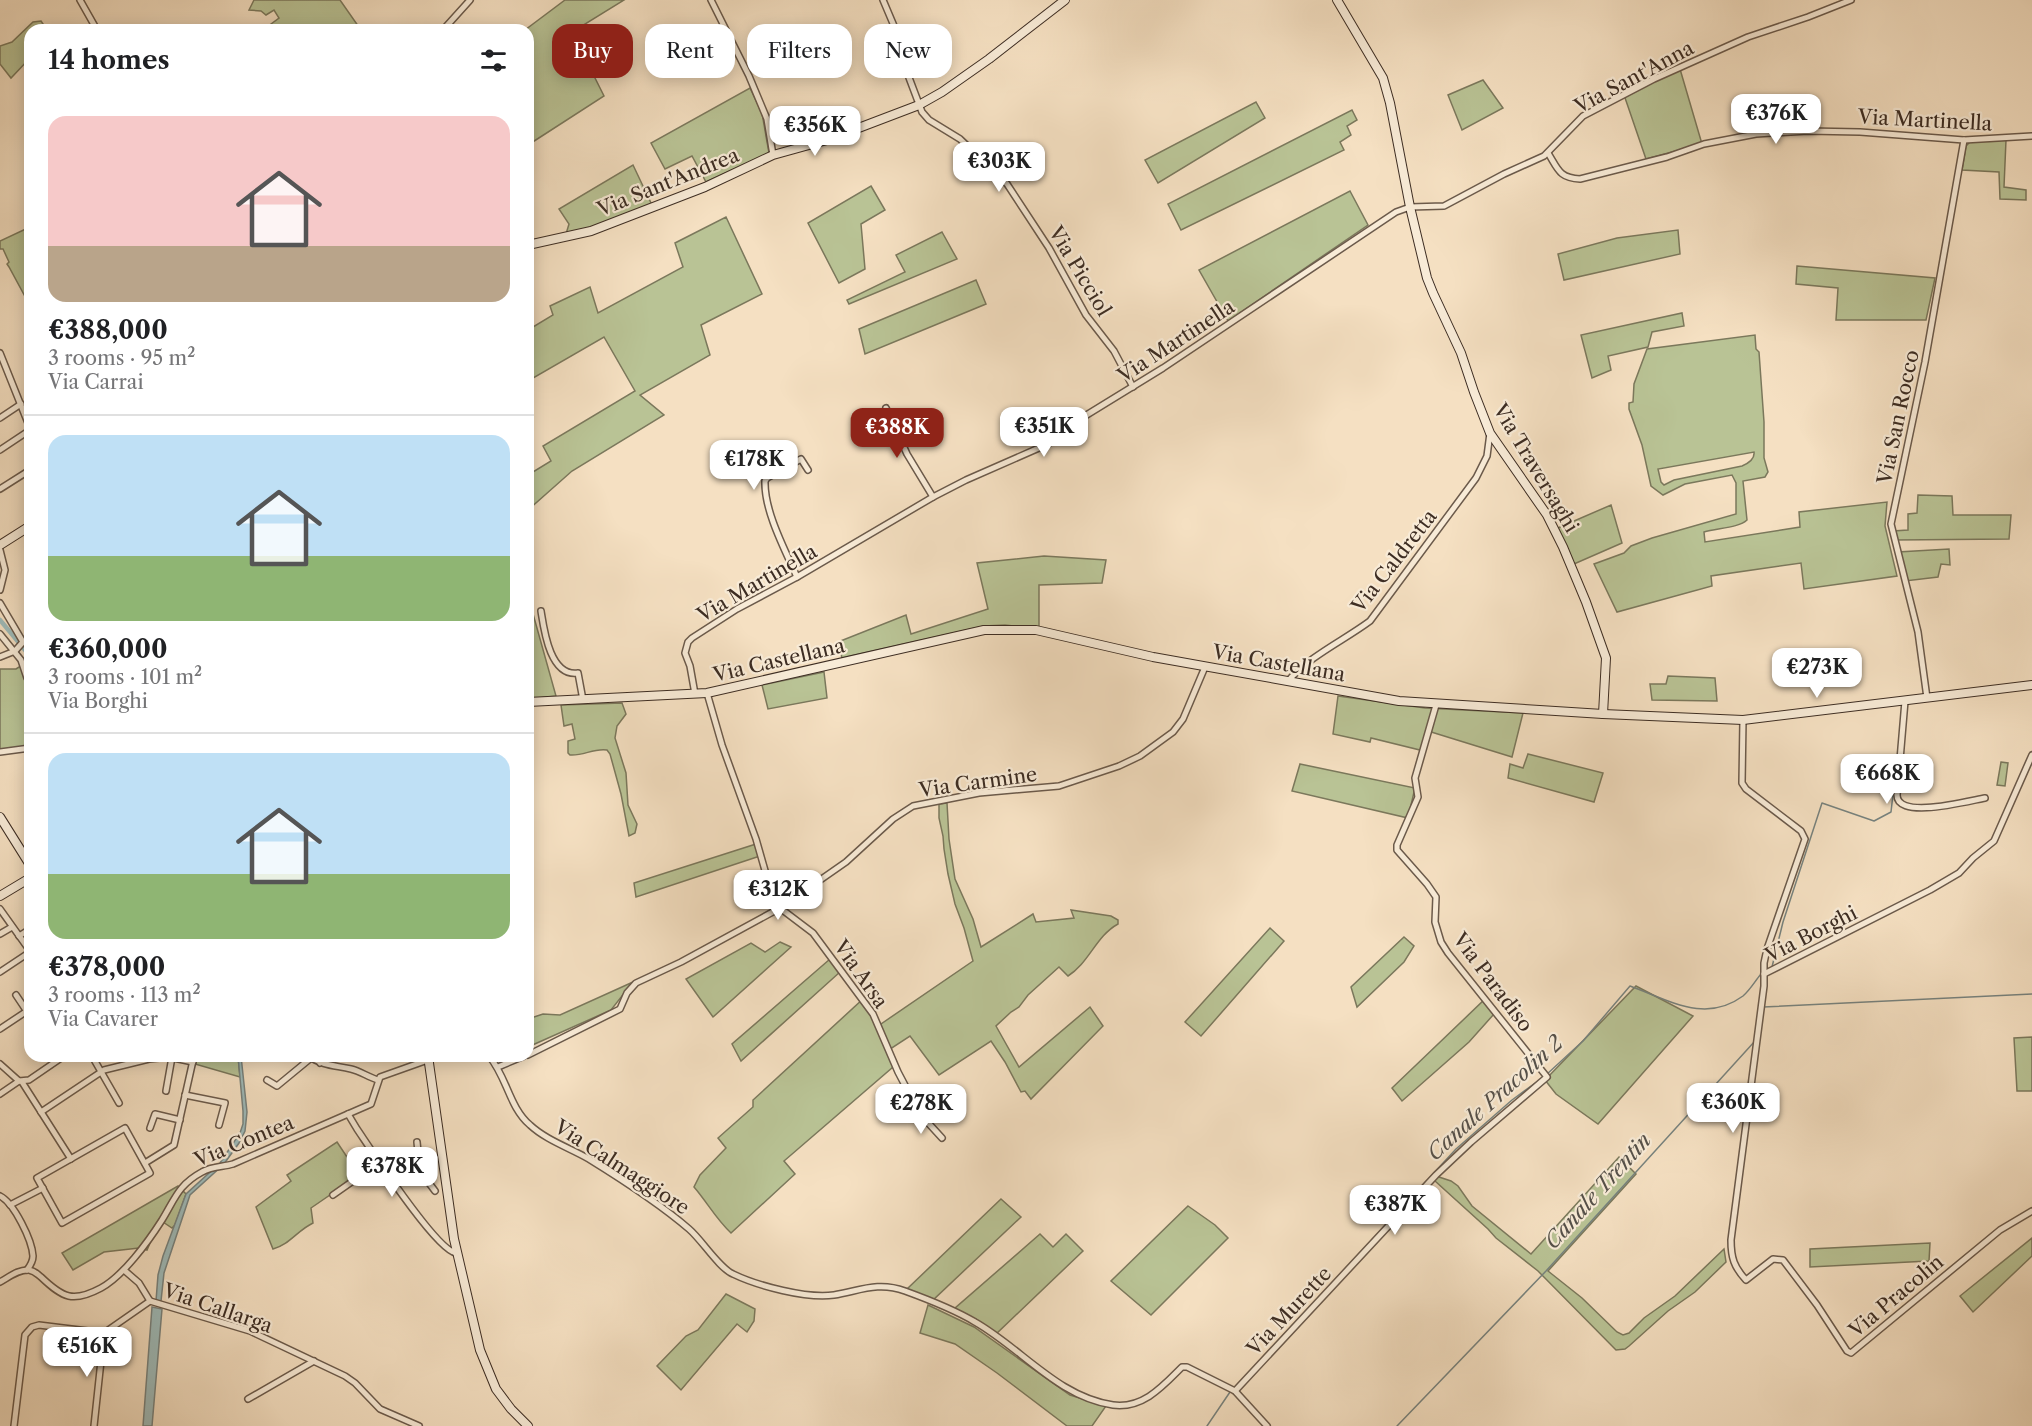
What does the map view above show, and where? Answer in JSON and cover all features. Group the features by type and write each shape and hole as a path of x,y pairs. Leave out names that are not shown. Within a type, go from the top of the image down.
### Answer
{"street":[{"path":"80,0 94,24"},
{"path":"448,24 470,0"},
{"path":"711,0 767,119 773,155"},
{"name":"Via Picciol","path":"883,0 897,33 905,67 919,105 929,120 960,140 1007,184 1049,248 1086,315 1114,351 1133,387"},
{"name":"Via Sant'Andrea","path":"534,245 591,231 705,187 773,155 827,141 919,105 989,59 1065,0"},
{"name":"Via Traversaghi","path":"1337,0 1383,78 1427,278 1461,353 1490,433 1547,515 1586,602 1606,658 1602,714"},
{"name":"Via Sant'Anna","path":"1410,207 1444,206 1548,153 1583,116 1654,79 1748,37 1851,0"},
{"name":"Via Martinella","path":"1548,153 1559,171 1567,178 1580,179 1667,157 1704,144 1756,134 1808,131 1860,132 1964,140 2032,136"},
{"name":"Via San Rocco","path":"1927,698 1918,632 1891,524 1925,362 1964,140"},
{"name":"Via Martinella","path":"695,694 685,653 687,642 737,609 797,577 933,497 1048,444 1067,427 1277,294 1396,212 1410,207"},
{"path":"0,353 24,412"},
{"path":"0,418 21,404"},
{"path":"886,408 907,454 933,497"},
{"path":"0,450 24,433"},
{"name":"Via Caldretta","path":"1287,682 1331,645 1370,621 1476,478 1487,456 1490,433"},
{"path":"797,577 780,539 767,501 765,481 801,459 808,470"},
{"path":"0,489 24,474"},
{"path":"0,545 24,530"},
{"path":"0,550 5,570 0,590"},
{"path":"0,603 22,640 22,644 15,651 0,657"},
{"path":"541,611 551,655 558,664 570,672 578,672 584,700"},
{"name":"Via Castellana","path":"534,702 706,693 993,629 1036,630 1205,667 1399,701 1436,705 1743,720 2032,687"},
{"path":"0,634 15,651 24,669"},
{"name":"Via Carmine","path":"534,1051 620,1009 627,993 636,982 681,962 780,908 846,862 893,819 913,806 979,793 1059,786 1119,766 1140,756 1173,732 1184,719 1205,667"},
{"name":"Via Arsa","path":"706,693 768,881 780,908 813,933 873,1014 898,1072 920,1114 942,1138"},
{"path":"1905,701 1897,795 1897,800 1901,805 1917,809 1985,798"},
{"name":"Via Paradiso","path":"1436,705 1415,778 1418,797 1396,846 1397,850 1436,897 1435,922 1441,942 1448,953 1547,1077"},
{"path":"1743,720 1742,783 1746,789 1801,831 1805,839 1767,949 1764,974"},
{"path":"0,752 24,749"},
{"name":"Via Borghi","path":"1746,1280 1736,1270 1731,1257 1731,1240 1764,974 1959,873 1994,841 2032,755"},
{"path":"0,817 24,855"},
{"path":"0,896 24,882"},
{"path":"0,909 24,943"},
{"path":"0,934 12,927"},
{"path":"19,936 24,933"},
{"path":"0,972 24,956"},
{"path":"16,995 24,1005"},
{"path":"0,1029 24,1015"},
{"path":"0,1095 54,1062"},
{"path":"95,1062 119,1103"},
{"path":"41,1112 101,1072 133,1062"},
{"path":"166,1091 171,1062"},
{"path":"145,1163 172,1147 193,1062"},
{"path":"267,1080 277,1086 304,1062"},
{"path":"320,1063 350,1069 378,1080 384,1075 418,1062"},
{"path":"430,1062 456,1253 480,1350 487,1371 504,1400 528,1426"},
{"name":"Via Calmaggiore","path":"494,1062 516,1107 530,1125 588,1158 640,1192 690,1230 731,1274 788,1293 832,1295 872,1286 902,1290 975,1322 1074,1393 1112,1405 1128,1404 1157,1392 1182,1368 1187,1367 1235,1391 1267,1426"},
{"name":"Via Carmine","path":"498,1067 510,1062"},
{"path":"0,1064 21,1082 71,1159"},
{"name":"Via Murette","path":"1235,1391 1436,1175 1547,1077"},
{"name":"Via Contea","path":"27,1270 34,1271 55,1290 66,1296 79,1298 104,1286 124,1270 154,1232 181,1187 214,1167 224,1167 374,1102 378,1080"},
{"path":"185,1095 225,1103 219,1125"},
{"path":"150,1128 155,1114 180,1120"},
{"path":"348,1114 414,1210 441,1244 456,1253"},
{"path":"125,1128 145,1163 150,1173 62,1223 37,1178 125,1128"},
{"path":"389,1175 418,1152 417,1142"},
{"path":"411,1158 435,1191"},
{"path":"333,1195 380,1162"},
{"path":"10,1205 43,1188"},
{"path":"0,1196 10,1205 24,1227 33,1255 27,1270 0,1282"},
{"name":"Via Pracolin","path":"1746,1280 1773,1259 1783,1260 1817,1305 1847,1351 1851,1353 2000,1230 2032,1211"},
{"name":"Via Callarga","path":"124,1270 139,1283 150,1301 250,1331 355,1383 386,1413 419,1426"},
{"path":"14,1426 27,1331 39,1325 104,1333 150,1301"},
{"path":"94,1426 104,1333"},
{"path":"248,1400 314,1361"}],"green space":[{"path":"254,0 340,0 357,24 271,24 279,18 274,10 266,15 261,11 249,10"},
{"path":"565,0 624,0 585,24 552,24 552,78 595,78 604,96 534,141 534,24"},
{"path":"41,21 43,24 31,24"},
{"path":"24,31 24,64 11,78 0,64 0,46 12,42"},
{"path":"1680,69 1702,144 1646,159 1623,92"},
{"path":"1483,80 1503,108 1462,130 1448,95"},
{"path":"750,88 762,113 769,153 706,182 692,156 665,169 651,143"},
{"path":"1256,102 1265,118 1158,183 1145,160"},
{"path":"1352,110 1357,120 1347,126 1351,135 1340,142 1344,150 1181,230 1168,204"},
{"path":"1972,140 2006,140 2004,187 2026,190 2026,200 2000,199 1999,172 1962,170 1966,146"},
{"path":"633,165 652,205 591,228 566,234 569,224 559,209"},
{"path":"871,186 885,210 861,224 865,269 839,283 808,223"},
{"path":"1350,191 1368,225 1228,321 1199,270"},
{"path":"726,217 762,294 701,325 710,355 640,395 664,415 572,471 534,505 534,471 551,461 543,446 635,391 604,337 534,378 534,326 553,315 550,306 590,287 598,313 683,267 675,243"},
{"path":"24,230 24,295 7,264 9,262 3,249 0,249 0,241"},
{"path":"1678,230 1680,254 1564,280 1558,254 1617,238"},
{"path":"942,232 957,259 849,304 847,300 905,272 896,255"},
{"path":"1797,266 1935,278 1926,320 1836,320 1838,288 1796,284"},
{"path":"976,280 986,304 865,354 859,329"},
{"path":"1682,313 1684,326 1652,332 1648,347 1608,356 1611,370 1592,378 1581,335"},
{"path":"1755,335 1756,349 1759,352 1764,458 1768,472 1765,477 1743,481 1747,520 1733,526 1704,532 1705,542 1800,527 1799,512 1887,502 1885,526 1897,576 1804,589 1801,563 1711,576 1712,586 1617,612 1594,564 1624,553 1631,546 1652,538 1736,514 1736,483 1732,475 1685,484 1663,495 1651,486 1642,445 1629,409 1629,403 1633,402 1634,384 1647,349","holes":["1754,452 1754,457 1742,466 1674,480 1664,485 1661,482 1658,469"]},
{"path":"1918,495 1952,496 1953,515 2011,515 2009,539 1895,540 1893,531 1908,530 1908,514 1917,513"},
{"path":"1611,505 1622,543 1574,564 1558,528"},
{"path":"1949,549 1950,565 1941,564 1938,577 1905,581 1898,552"},
{"path":"1044,556 1106,560 1102,583 1039,585 1039,629 1005,625 984,626 842,658 838,642 906,615 911,634 988,609 977,563"},
{"path":"534,617 556,696 534,698"},
{"path":"24,664 24,747 0,752 0,669 16,669"},
{"path":"824,672 827,698 768,709 762,685"},
{"path":"1668,676 1715,678 1717,701 1652,700 1650,684 1666,684"},
{"path":"1338,696 1425,708 1523,713 1512,757 1428,731 1424,751 1371,738 1370,742 1333,734"},
{"path":"622,703 626,714 617,726 615,738 626,773 628,805 637,824 635,833 629,836 610,754 607,750 575,755 568,753 568,741 575,739 572,724 564,726 561,705"},
{"path":"1528,754 1603,773 1594,802 1508,778 1510,764 1523,768"},
{"path":"2001,762 2008,763 2005,786 1997,785"},
{"path":"1300,764 1415,788 1408,818 1292,791"},
{"path":"947,803 955,879 973,919 981,947 1033,914 1036,922 1074,918 1071,910 1111,916 1118,920 1118,924 1104,935 1075,971 1068,976 1059,967 1028,995 1019,1007 996,1026 1019,1067 1090,1007 1103,1026 1031,1099 1025,1091 1021,1092 991,1041 939,1075 910,1036 887,1051 893,1067 784,1161 795,1174 731,1233 694,1187 700,1175 726,1148 718,1138 753,1107 753,1100 863,999 878,1026 973,961 948,874 939,818 939,804"},
{"path":"756,844 760,856 636,897 634,883"},
{"path":"1270,928 1284,941 1201,1036 1185,1022"},
{"path":"1404,937 1414,946 1404,962 1357,1007 1351,987"},
{"path":"780,942 791,947 713,1017 686,979 751,943 765,952"},
{"path":"830,959 840,972 741,1061 732,1044"},
{"path":"633,982 611,1010 534,1044 534,1017 543,1014 560,1015"},
{"path":"1636,986 1693,1016 1598,1124 1556,1094 1545,1080"},
{"path":"1484,1000 1494,1014 1469,1042 1402,1101 1392,1088"},
{"path":"2032,1037 2032,1091 2017,1091 2014,1038"},
{"path":"196,1062 239,1062 240,1077 195,1064"},
{"path":"337,1142 359,1175 311,1208 313,1223 284,1244 273,1249 256,1207 291,1181 287,1175"},
{"path":"1619,1157 1636,1174 1548,1271 1623,1335 1629,1333 1644,1318 1675,1296 1724,1249 1726,1262 1695,1292 1668,1311 1629,1346 1616,1350 1538,1271 1496,1238 1435,1181 1436,1176 1458,1186 1472,1206 1531,1254"},
{"path":"178,1186 186,1194 175,1225 172,1228 160,1220 147,1250 139,1248 104,1252 73,1270 62,1253"},
{"path":"1001,1199 1021,1217 933,1300 907,1289"},
{"path":"1188,1206 1215,1225 1228,1238 1151,1315 1111,1281"},
{"path":"1040,1234 1053,1247 1066,1234 1083,1251 996,1334 954,1309"},
{"path":"2032,1238 2032,1256 1973,1312 1960,1296"},
{"path":"1930,1243 1929,1261 1810,1267 1810,1249"},
{"path":"726,1294 755,1309 754,1321 747,1332 737,1324 681,1390 657,1366 686,1336 698,1330"},
{"path":"928,1305 974,1327 1070,1395 1106,1406 1092,1426 1067,1426 955,1344 920,1333"}],"water":[{"path":"239,1062 242,1062 247,1112 245,1131 224,1164 190,1195 164,1273 161,1301 156,1301 158,1275 163,1256 186,1194 220,1163 240,1133 243,1111"},
{"path":"152,1307 162,1309 152,1426 143,1426"}],"waterway":[{"path":"0,620 24,649"},
{"name":"Canale Pracolin 2","path":"1772,967 1783,922 1822,803 1874,821 1891,812 1900,733"},
{"name":"Canale Pracolin 2","path":"1546,1075 1583,1041 1630,986 1687,1007 1715,1008 1729,1004 1743,996 1761,974"},
{"name":"Canale Trentin","path":"1763,1007 2032,994"},
{"name":"Canale Trentin","path":"1397,1426 1546,1271 1755,1041"},
{"name":"Canale Pracolin 2","path":"1236,1387 1456,1149 1512,1100 1538,1081"},
{"name":"Canale Pracolin 2","path":"1207,1426 1230,1392"}]}
